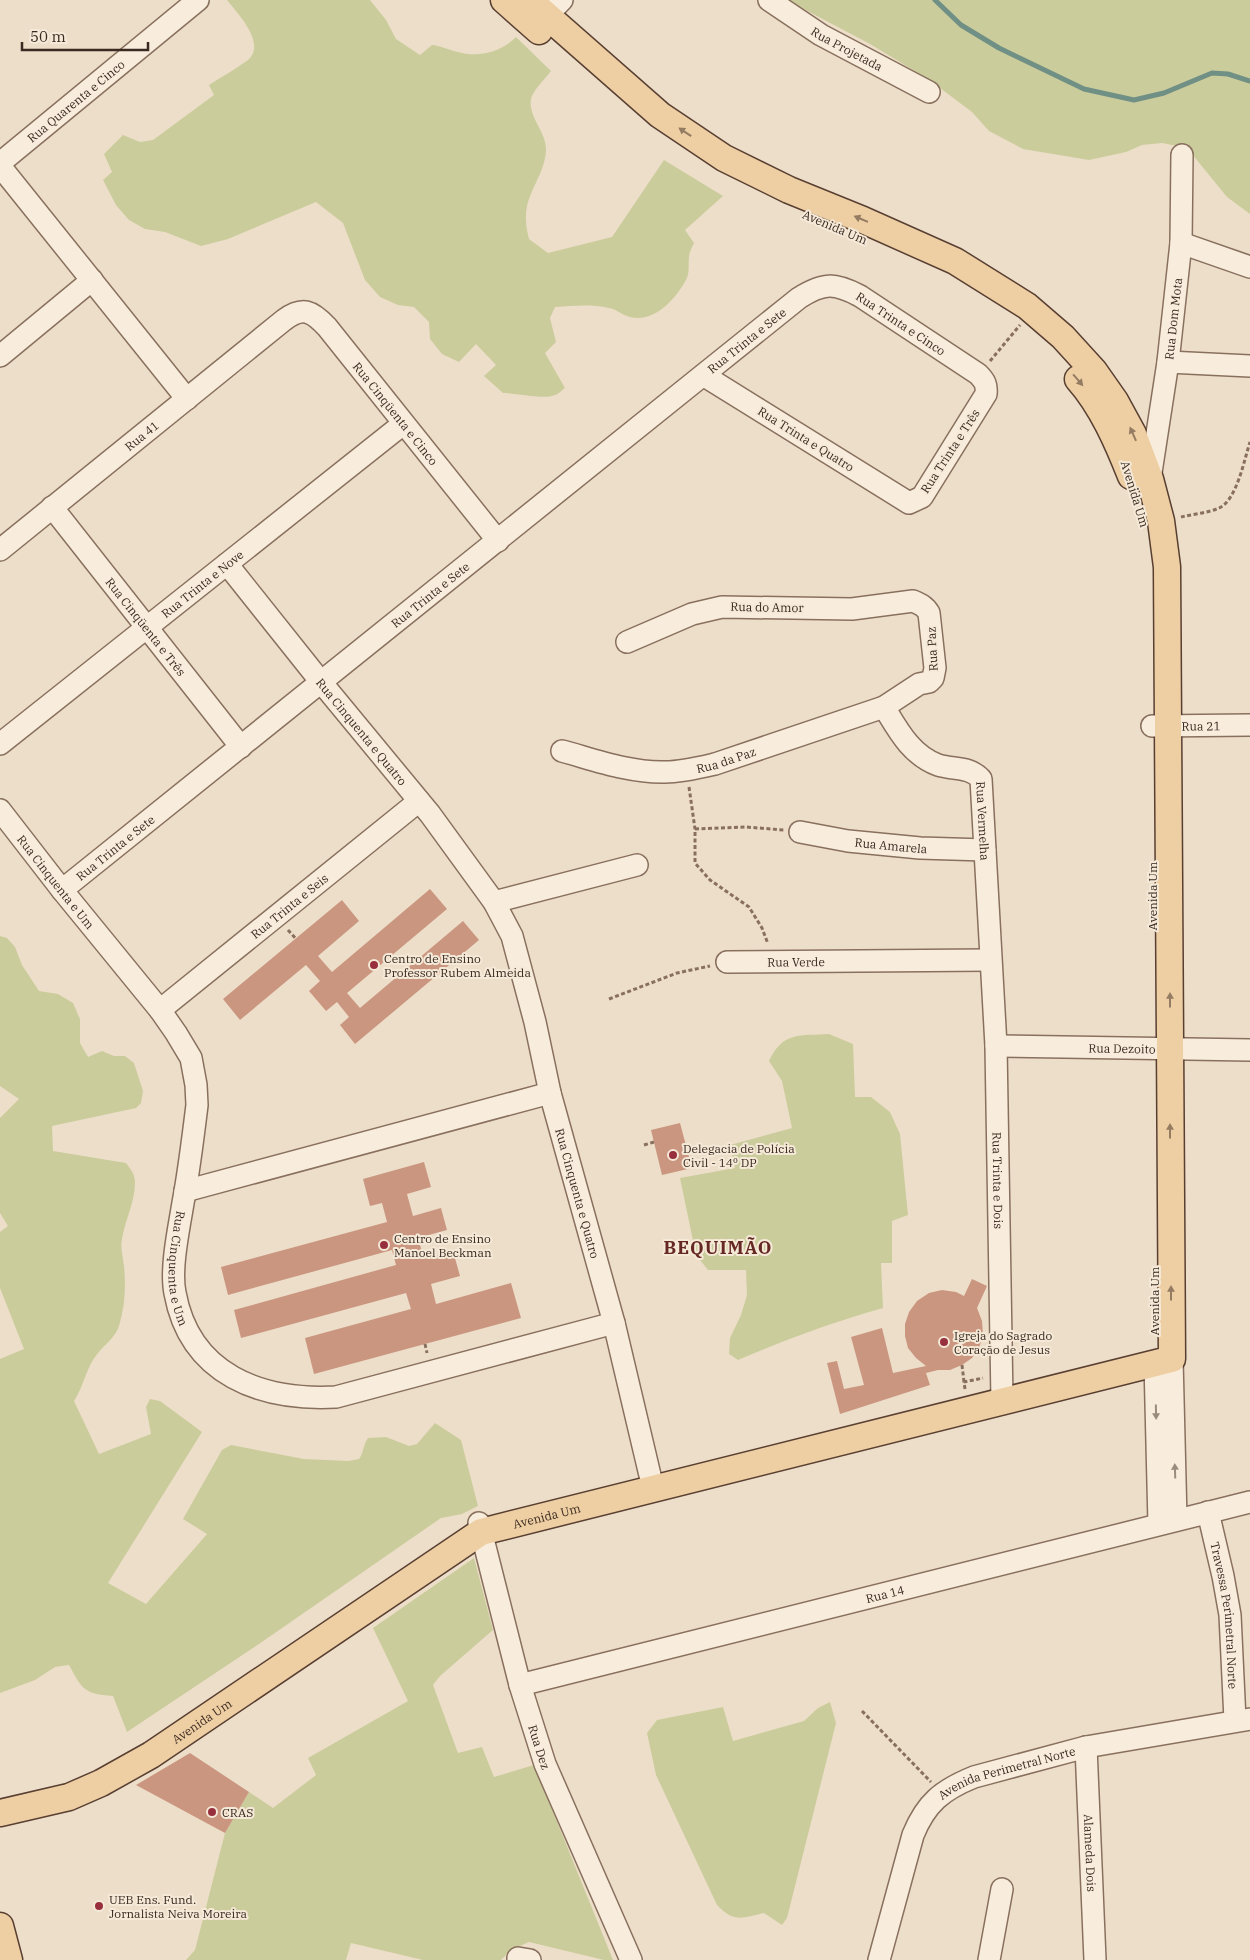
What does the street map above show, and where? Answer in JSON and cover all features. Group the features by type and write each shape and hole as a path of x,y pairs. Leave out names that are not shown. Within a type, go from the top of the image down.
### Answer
{"main road":[{"name":"Avenida Um","path":"0,1800 70,1783 144,1747 369,1591 501,1514 652,1481 1002,1387 1163,1352 1160,726 1167,567 1161,521 1150,480 1133,434 1115,401 1094,371 1063,337 1027,306 955,261 790,190 724,158 660,115 543,11 504,0"},
{"name":"Avenida Um","path":"543,11 616,102 661,137 715,172 767,199 950,276 987,297 1023,322 1056,354 1084,386 1105,419 1122,454 1134,485 1146,526 1152,574 1160,726"},
{"name":"Avenida Um","path":"652,1481 965,1388 1002,1387"},
{"name":"Avenida Um","path":"0,1813 69,1797 101,1783 151,1755 480,1527"},
{"path":"0,1926 9,1960"}],"street":[{"name":"Rua Quarenta e Cinco","path":"0,165 198,0"},
{"name":"Rua Projetada","path":"769,0 821,35 929,92"},
{"name":"Rua Dom Mota","path":"1150,480 1168,362 1181,243 1182,155"},
{"path":"0,165 187,399"},
{"path":"1181,243 1250,267"},
{"path":"0,356 92,280"},
{"name":"Rua Trinta e Cinco","path":"799,298 813,289 828,284 845,288 978,374"},
{"name":"Rua Trinta e Sete","path":"62,890 799,298"},
{"name":"Rua Cinqüenta e Cinco","path":"284,320 294,313 306,311 316,316 498,541"},
{"name":"Rua 41","path":"0,550 284,320"},
{"path":"1168,362 1250,366"},
{"name":"Rua Trinta e Quatro","path":"703,374 909,503"},
{"name":"Rua Trinta e Três","path":"909,503 922,497 986,394 987,387 984,380 978,374"},
{"name":"Rua Trinta e Nove","path":"0,744 403,424"},
{"name":"Rua Cinqüenta e Três","path":"52,507 241,747"},
{"name":"Rua Cinquenta e Quatro","path":"227,564 430,814 494,902 512,936 550,1093 614,1323 652,1481"},
{"name":"Rua do Amor","path":"627,642 692,614 722,607 852,609 912,601"},
{"name":"Rua Paz","path":"884,707 919,684 929,682 933,678 935,668 929,613 926,608 912,601"},
{"name":"Rua da Paz","path":"562,751 620,767 663,772 686,771 715,764 884,707"},
{"name":"Rua Vermelha","path":"884,707 911,748 937,764 952,768 964,768 975,772 981,779 990,960"},
{"name":"Rua 21","path":"1160,726 1250,725"},
{"name":"Rua Trinta e Seis","path":"160,1010 419,801"},
{"name":"Rua Cinquenta e Um","path":"0,810 62,890 160,1010 191,1058 196,1085 197,1106 175,1253 174,1292 184,1326 196,1346 216,1366 236,1380 270,1393 300,1398 336,1398 614,1323"},
{"name":"Rua Amarela","path":"800,832 848,841 920,848 985,850"},
{"path":"494,902 638,865"},
{"name":"Rua Verde","path":"728,962 990,960"},
{"name":"Rua Trinta e Dois","path":"990,960 996,1046 1002,1387"},
{"name":"Rua Dezoito","path":"996,1046 1250,1050"},
{"path":"185,1191 550,1093"},
{"name":"Avenida Um","path":"1163,1352 1168,1522"},
{"name":"Rua 14","path":"520,1685 1250,1502"},
{"name":"Travessa Perimetral Norte","path":"1208,1512 1230,1615 1243,1719"},
{"name":"Rua Dez","path":"480,1527 520,1685 545,1764 631,1960"},
{"name":"Avenida Perimetral Norte","path":"879,1960 913,1835 920,1819 929,1806 942,1793 974,1777 1086,1747 1243,1719"},
{"name":"Alameda Dois","path":"1086,1747 1095,1960"},
{"path":"989,1960 1002,1889"}],"path":[{"path":"978,374 1023,322"},
{"path":"1161,521 1219,508 1226,504 1236,486 1250,442"},
{"path":"686,771 695,829 695,863 710,880 749,907 762,928 774,961"},
{"path":"695,829 746,827 800,832"},
{"path":"609,999 677,974 728,962"},
{"path":"644,1145 654,1142"},
{"path":"962,1366 965,1388 1002,1387"},
{"path":"862,1711 942,1793"}],"green space":[{"path":"227,0 370,0 386,20 396,39 420,55 432,45 466,54 482,54 504,47 516,37 551,71 537,88 531,99 532,112 544,138 546,151 542,168 527,205 526,222 529,239 548,253 612,237 664,160 723,196 685,230 694,243 689,255 687,277 681,288 663,308 647,317 630,317 602,307 555,307 550,318 556,342 545,353 565,388 558,394 538,397 503,393 484,376 496,365 476,344 459,362 442,354 430,339 429,322 414,307 398,305 380,297 365,280 343,223 316,202 228,239 201,246 165,232 145,229 129,220 116,205 103,180 112,172 104,154 123,135 140,142 153,140 214,95 209,85 248,60 253,53 252,37 243,20"},
{"path":"790,0 1250,0 1250,214 1227,197 1187,148 1162,143 1142,145 1126,152 1089,160 1023,149 989,131 972,112 928,79 870,44"},
{"path":"0,936 7,938 15,947 22,965 39,991 58,994 73,1003 80,1019 80,1043 88,1057 102,1051 114,1056 125,1056 134,1063 143,1091 141,1103 136,1108 52,1126 53,1151 126,1163 135,1180 135,1190 121,1242 125,1289 121,1319 115,1334 94,1358 74,1401 99,1454 151,1434 146,1407 150,1399 160,1401 202,1432 108,1583 146,1604 207,1534 183,1519 222,1450 231,1445 304,1459 348,1461 359,1459 368,1438 386,1437 409,1446 417,1444 435,1423 461,1440 478,1506 462,1514 441,1518 259,1644 127,1732 113,1696 96,1694 85,1689 77,1680 69,1665 55,1667 35,1680 0,1693 0,1359 24,1349 0,1288 0,1232 8,1226 0,1213 0,1118 19,1099 0,1086"},
{"path":"829,1034 853,1044 855,1097 871,1097 890,1112 900,1134 908,1215 892,1221 892,1263 881,1263 883,1308 809,1332 738,1360 729,1354 730,1338 741,1315 747,1295 746,1270 708,1270 696,1255 680,1178 735,1168 730,1145 792,1128 782,1081 769,1061 774,1051 786,1040 793,1037"},
{"path":"474,1558 493,1630 440,1676 433,1685 458,1753 482,1747 494,1777 534,1765 613,1960 604,1960 529,1942 511,1950 501,1960 423,1960 351,1943 346,1960 186,1960 195,1950 225,1833 249,1792 273,1808 316,1775 308,1758 408,1701 373,1628"},
{"path":"830,1702 836,1723 787,1918 782,1925 764,1913 739,1918 728,1915 717,1905 656,1775 647,1733 657,1720 723,1707 733,1741 804,1721 818,1708"}],"building":[{"path":"430,889 447,909 347,993 360,1008 463,921 479,940 355,1044 340,1025 349,1017 337,1002 326,1011 309,991 320,981 306,965 240,1020 223,999 342,900 359,921 318,956 332,972"},
{"name":"Delegacia de Polícia Civil - 14º DP","path":"680,1123 692,1168 662,1175 651,1130"},
{"path":"424,1162 431,1187 407,1194 413,1216 441,1208 447,1230 418,1238 424,1259 453,1251 460,1276 431,1284 436,1304 511,1283 521,1318 314,1374 305,1338 411,1309 406,1293 241,1338 234,1310 396,1265 392,1250 228,1295 221,1267 387,1222 382,1203 370,1206 363,1179"},
{"name":"Igreja do Sagrado Coração de Jesus","path":"972,1279 987,1286 977,1308 982,1321 983,1335 979,1348 972,1358 950,1370 926,1373 930,1385 840,1414 827,1363 837,1361 844,1389 864,1385 851,1337 882,1328 893,1373 926,1366 908,1348 905,1324 909,1312 917,1301 929,1293 942,1290 956,1292 964,1296"},
{"name":"CRAS","path":"190,1753 249,1792 225,1833 136,1785"}],"waterway":[{"path":"935,0 961,25 999,48 1084,89 1134,100 1164,93 1212,73 1228,74 1250,81"}],"place":[{"name":"Centro de Ensino Professor Rubem Almeida","path":"374,965"},
{"name":"Delegacia de Polícia Civil - 14º DP","path":"673,1155"},
{"name":"Centro de Ensino Manoel Beckman","path":"384,1245"},
{"name":"Igreja do Sagrado Coração de Jesus","path":"944,1342"},
{"name":"CRAS","path":"212,1812"},
{"name":"UEB Ens. Fund. Jornalista Neiva Moreira","path":"99,1906"}],"district":[{"name":"BEQUIMÃO","path":"718,1247"}]}
